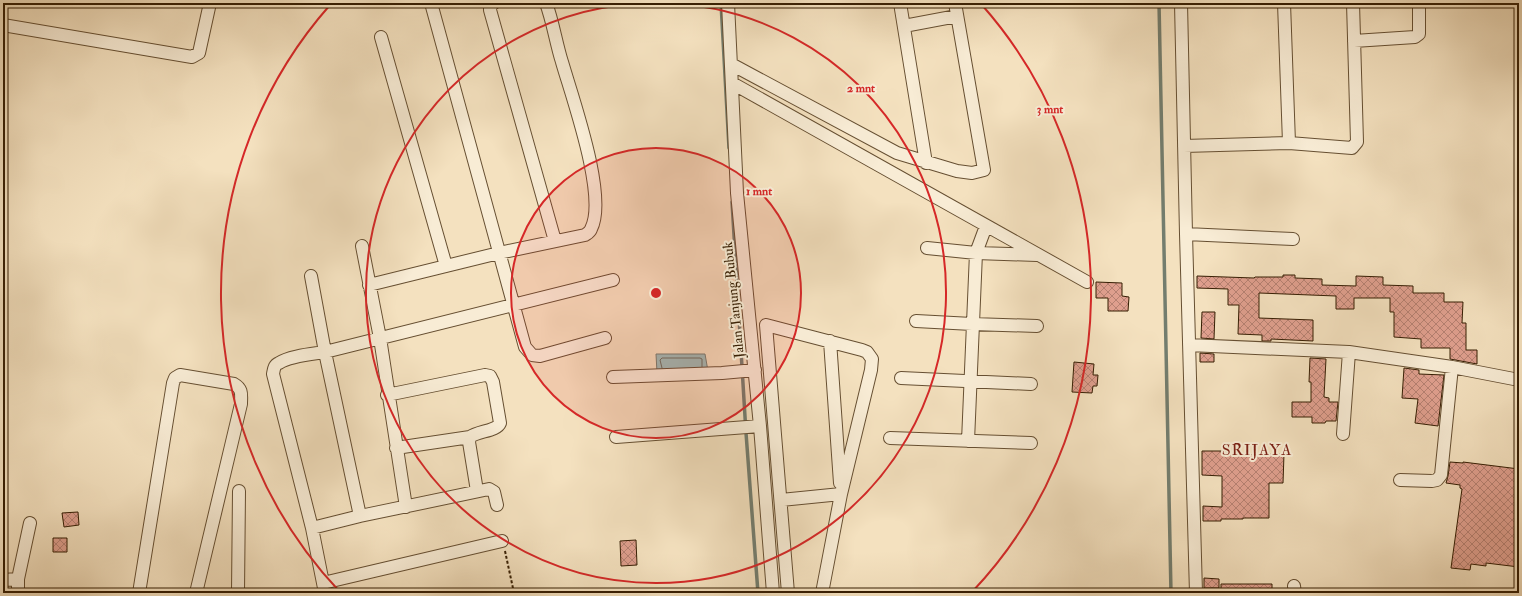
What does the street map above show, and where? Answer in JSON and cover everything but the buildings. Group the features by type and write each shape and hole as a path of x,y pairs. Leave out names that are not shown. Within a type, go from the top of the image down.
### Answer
{"street":[{"path":"3,25 192,57 199,53 210,3"},
{"path":"431,3 525,347 532,355 540,356 605,338"},
{"path":"494,3 490,6 490,10 555,241"},
{"path":"369,285 499,253 585,235 591,231 594,216 595,189 588,152 546,3"},
{"name":"Jalan Tanjung Bubuk","path":"728,3 737,193 755,427 765,495 773,593"},
{"path":"900,3 926,162"},
{"path":"731,64 897,153 950,169 972,173 984,170 955,3"},
{"path":"1181,3 1196,593"},
{"path":"1284,3 1289,143"},
{"path":"1184,146 1289,143 1352,148 1355,146 1357,142 1353,3"},
{"path":"1354,41 1417,36 1419,34 1419,3"},
{"path":"904,26 957,16"},
{"path":"381,37 446,266"},
{"path":"732,83 1087,282"},
{"path":"968,441 976,253 986,226"},
{"path":"1186,234 1293,239"},
{"path":"362,246 380,338 387,394 406,507"},
{"path":"927,248 976,253 1040,255"},
{"path":"311,276 325,352 360,516"},
{"path":"502,541 324,588 312,528 273,374 274,367 278,363 286,360 325,352 613,280"},
{"path":"916,321 1037,326"},
{"path":"788,593 766,325 867,352 872,359 841,494 822,593"},
{"path":"830,341 841,494"},
{"path":"1189,345 1349,352 1452,367 1519,380"},
{"path":"1343,434 1349,352"},
{"path":"1400,480 1432,481 1436,480 1441,475 1452,367"},
{"path":"613,377 722,373 751,370"},
{"path":"139,593 173,383 175,378 180,376 234,384 240,388 241,391 241,404 196,593"},
{"path":"387,394 490,376 501,420 500,425 496,428 475,433 470,437 396,448"},
{"path":"901,378 1030,384"},
{"path":"616,437 755,427"},
{"path":"470,437 469,442 477,491"},
{"path":"890,438 1030,443"},
{"path":"312,528 360,516 492,489 494,492 496,505"},
{"path":"238,491 238,593"},
{"path":"765,495 781,496 841,494"},
{"path":"18,593 18,579 30,523"},
{"path":"3,580 18,579"}],"path":[{"path":"502,541 514,593"}],"water":[{"path":"656,354 705,354 708,371 657,373"}],"waterway":[{"path":"721,3 729,148"},
{"path":"1159,3 1171,593"},
{"path":"732,202 746,433 758,593"}],"district":[{"name":"SRIJAYA","path":"1257,449"}]}
